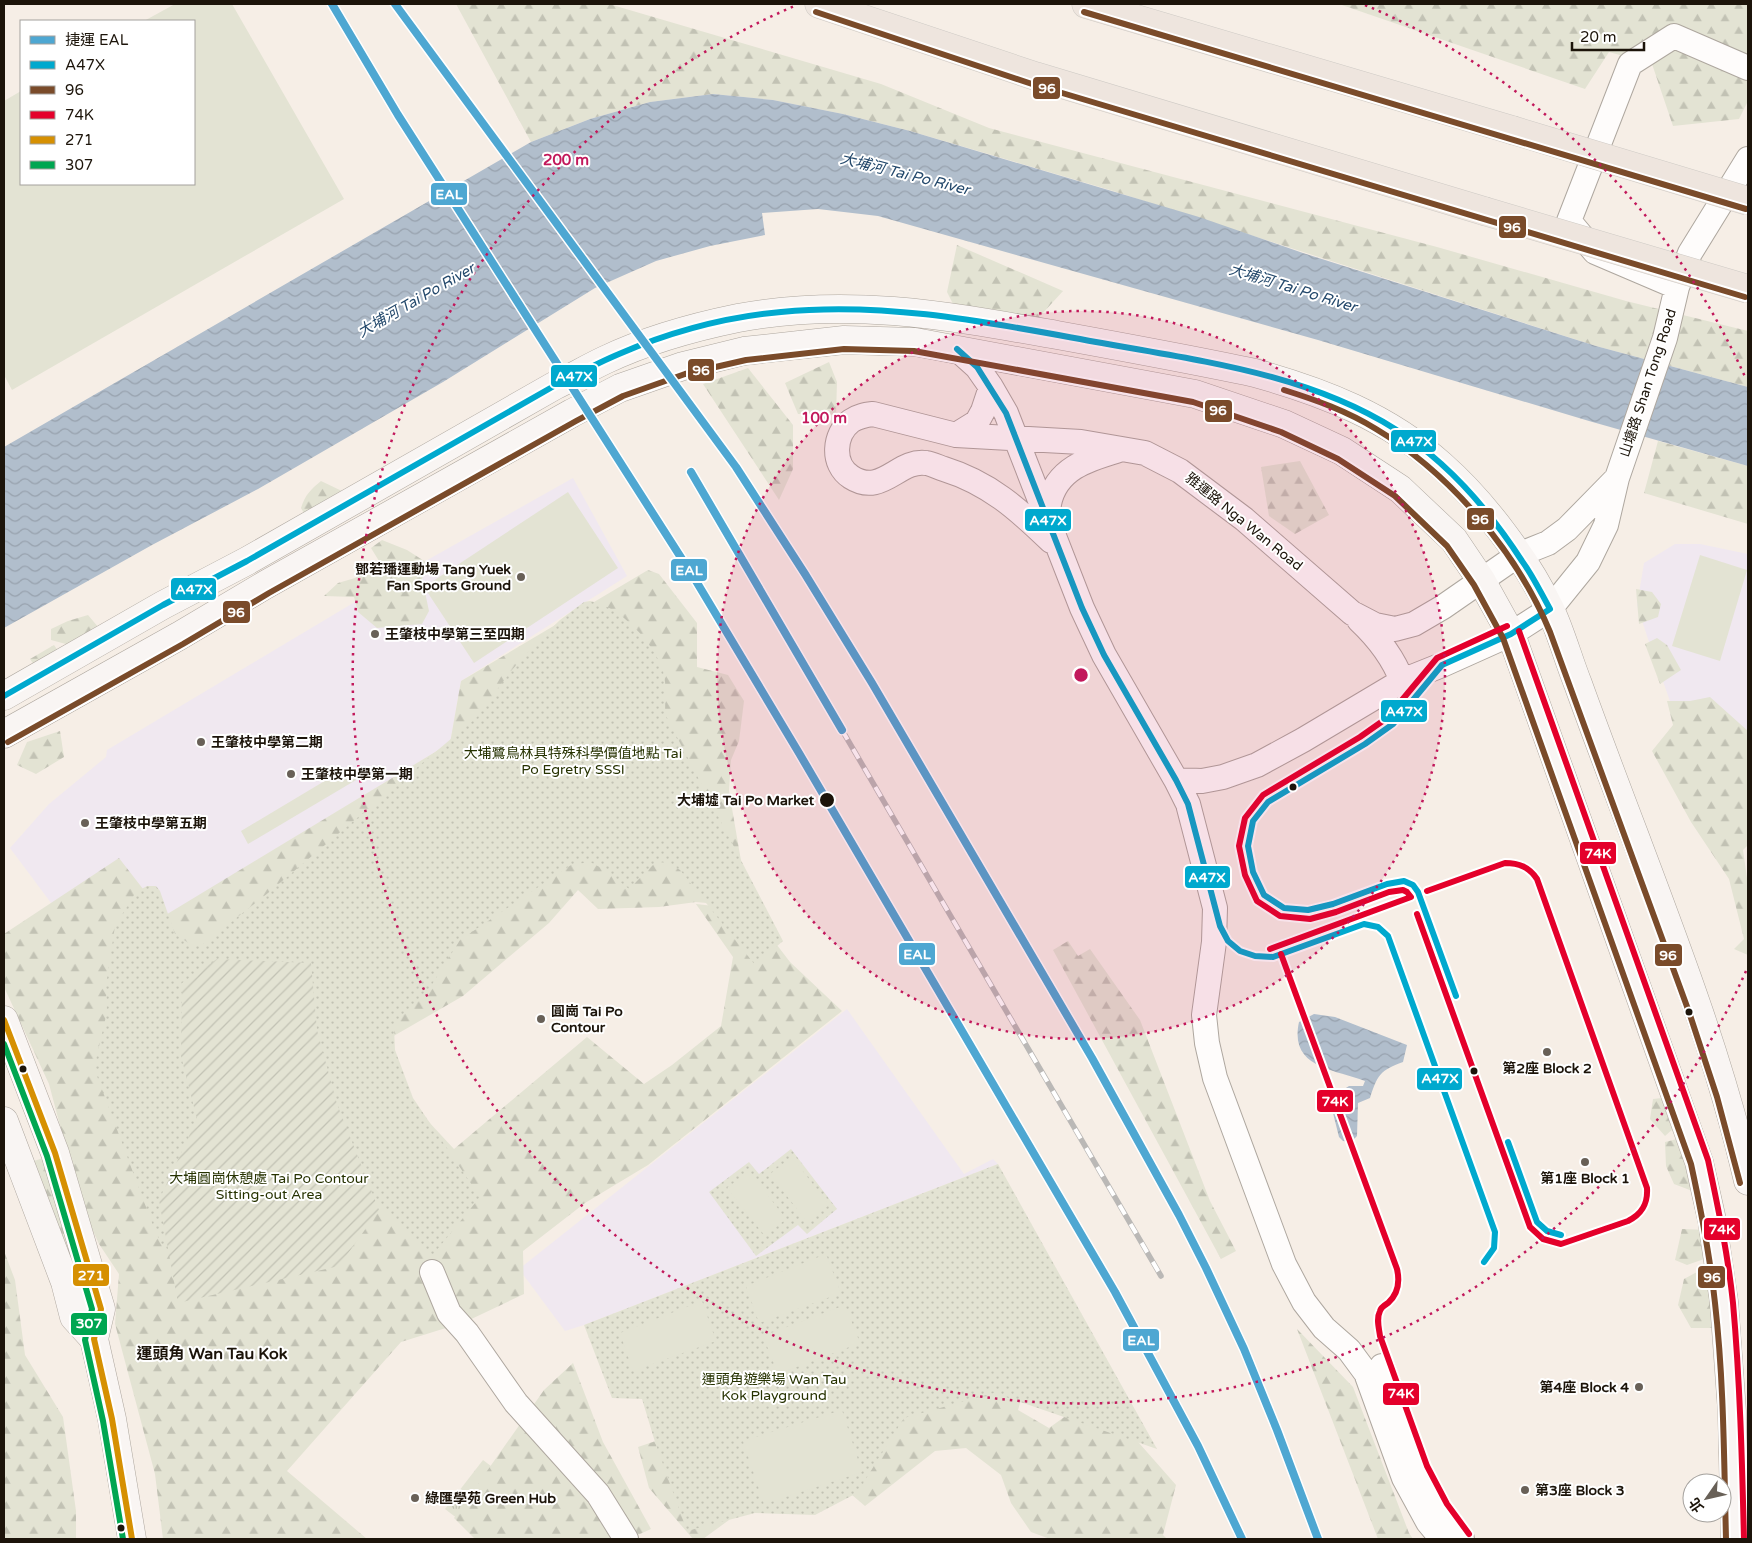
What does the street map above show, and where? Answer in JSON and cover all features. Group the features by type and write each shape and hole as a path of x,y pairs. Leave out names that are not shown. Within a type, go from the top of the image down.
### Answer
{"highway":[{"path":"819,4 1035,76 1748,289"},
{"path":"1086,4 1748,201"}],"main road":[{"path":"4,696 247,561 554,386 606,360 662,339 739,318 777,312 852,308 884,309 948,316 1213,364 1295,384 1356,408 1387,425 1413,442 1443,466 1518,555 1550,609 1698,1011 1740,1146 1748,1181"},
{"path":"4,734 179,636 265,585 620,388 684,366 744,351 844,340 915,342 1196,394 1284,424 1342,451 1400,489 1454,540 1481,580 1511,634 1699,1162 1712,1220 1724,1302 1732,1411 1735,1539"},
{"path":"4,1020 55,1153 101,1309 94,1339 112,1419 132,1539"},
{"path":"4,1120 65,1282 74,1317 94,1339"}],"street":[{"path":"1677,287 1595,252 1570,221 1630,64 1674,36 1748,68"},
{"name":"山塘路 Shan Tong Road","path":"1550,609 1588,562 1606,525 1617,478 1665,338 1677,287 1690,253 1748,159"},
{"name":"雅運路 Nga Wan Road","path":"957,349 977,368 1006,413 1082,608 1104,655 1188,804 1215,908 1214,942 1204,1015 1206,1043 1215,1078 1284,1264 1304,1302 1324,1328 1348,1350 1366,1373 1404,1478 1428,1522 1442,1539"},
{"path":"956,436 976,422 983,411 991,387"},
{"name":"雅運路 Nga Wan Road","path":"1057,547 1022,512 998,494 960,474 925,463 910,465 884,480 862,482 851,477 842,468 837,455 837,445 845,426 862,415 873,414 956,436 1081,442 1146,453 1180,471 1244,519 1352,613 1382,646 1395,664 1402,681"},
{"name":"雅運路 Nga Wan Road","path":"1057,547 1049,506 1058,482 1077,465 1125,448"},
{"name":"山塘路 Shan Tong Road","path":"1518,555 1548,543 1568,529 1571,523 1617,478"},
{"name":"雅運路 Nga Wan Road","path":"1352,613 1375,625 1396,629 1414,624 1443,607 1518,555"},
{"path":"1176,780 1202,781 1223,777 1257,764 1303,740 1402,681 1511,634 1550,609"},
{"path":"432,1272 450,1313 467,1333 516,1403 598,1494 626,1539"},
{"path":"1382,1366 1420,1470 1440,1509 1462,1539"}],"shaded area":[{"path":"573,478 627,576 461,681 450,743 164,917 60,915 10,848 49,804 106,757 107,750 390,581"},
{"path":"1675,544 1700,544 1748,554 1748,751 1683,738 1647,636 1637,605 1644,563"},
{"path":"847,1009 964,1174 993,1159 998,1164 565,1331 519,1269"}],"green space":[{"path":"175,4 232,4 344,199 12,390 4,375 4,101 20,92 20,185 195,185 195,20 146,20"},
{"path":"456,4 609,4 881,84 989,128 1437,247 1626,301 1748,331 1748,387 1596,346 1110,190 910,131 843,114 773,100 713,94 650,102 590,119 531,142"},
{"path":"1339,4 1748,4 1748,101 1739,119 1673,126 1652,64 1609,52 1585,89"},
{"path":"957,245 1063,291 1021,337 956,310 947,292"},
{"path":"829,362 837,382 836,415 798,414 785,383"},
{"path":"748,368 793,425 793,469 779,500 703,384"},
{"path":"1658,441 1748,466 1748,524 1644,493"},
{"path":"1300,461 1329,515 1295,534 1269,516 1261,467"},
{"path":"321,481 344,492 305,515 301,508 304,499"},
{"name":"鄧若璠運動場 Tang Yuek Fan Sports Ground","path":"568,492 618,568 474,663 424,587"},
{"path":"382,540 407,550 432,566 422,578 429,611 422,624 377,628 358,612 354,597 324,596 338,583 355,578 379,561 371,548"},
{"path":"1700,555 1747,570 1720,661 1672,646"},
{"path":"648,570 659,574 697,623 697,667 728,675 744,701 739,741 731,760 729,791 749,907 696,902 659,907 598,909 578,890 549,923 463,996 378,1045 414,1106 454,1149 587,1037 644,1084 672,1065 721,1026 733,957 696,904 750,910 790,962 842,1011 648,1165 585,1203 523,1251 524,1294 465,1322 401,1342 287,1471 367,1539 163,1539 155,1474 115,1324 119,1274 99,1244 81,1205 49,1084 4,987 4,934 119,858 164,916 450,743 461,681"},
{"path":"1636,589 1652,592 1661,604 1658,617 1639,624"},
{"name":"大埔鷺鳥林具特殊科學價值地點 Tai Po Egretry SSSI","path":"590,601 613,610 624,618 644,638 659,660 665,682 665,714 783,941 755,965 680,870 670,863 656,862 629,889 605,870 590,862 571,865 460,940 426,994 402,1015 394,1028 395,1050 413,1098 480,1197 432,1256 359,1186 177,1256 164,1250 152,1223 94,1068 107,1012 106,985 115,926 136,892 147,886 156,886 160,891 175,934 193,946 203,944 268,893 477,717 511,671 532,647 560,620 584,602"},
{"path":"88,615 99,628 77,647 51,640 51,629"},
{"path":"1657,638 1667,645 1681,670 1660,684 1645,644"},
{"path":"54,645 68,665 46,683 30,659"},
{"path":"1710,697 1748,731 1748,845 1743,850 1748,885 1748,955 1734,949 1744,939 1729,879 1691,822 1652,751 1673,725 1667,701 1690,701"},
{"path":"60,731 64,757 36,774 17,765 27,742"},
{"path":"348,767 356,780 248,844 241,831"},
{"path":"1068,941 1078,956 1090,949 1140,1020 1210,1201 1236,1251 1221,1259 1053,950"},
{"name":"大埔圓崗休憩處 Tai Po Contour Sitting-out Area","path":"217,959 311,963 317,1030 337,1104 379,1210 339,1266 178,1303 159,1200 197,1119 181,1056 182,983"},
{"path":"1662,1098 1682,1121 1665,1136 1650,1119 1653,1099"},
{"path":"1698,1134 1695,1192 1674,1184 1666,1166 1665,1142"},
{"path":"791,1149 837,1209 807,1234 798,1225 756,1256 709,1192 749,1162 759,1174"},
{"path":"46,1157 82,1277 75,1278 31,1162"},
{"path":"792,1157 829,1205 807,1222 770,1174"},
{"name":"運頭角遊樂場 Wan Tau Kok Playground","path":"998,1164 1157,1449 994,1393 904,1418 857,1493 815,1515 755,1513 687,1531 655,1442 642,1399 612,1398 584,1325"},
{"path":"749,1171 786,1219 765,1236 727,1188"},
{"path":"1682,1229 1707,1230 1707,1258 1687,1265 1675,1260"},
{"path":"4,1251 15,1280 25,1355 63,1417 76,1511 76,1539 4,1539"},
{"path":"826,1254 841,1293 759,1323 746,1286"},
{"path":"1708,1266 1720,1328 1691,1328 1678,1305 1684,1279"},
{"path":"702,1301 716,1341 633,1371 620,1333"},
{"path":"845,1305 860,1343 778,1374 763,1336"},
{"path":"1297,1329 1353,1387 1409,1533 1413,1539 1378,1539"},
{"path":"1032,1361 1018,1410 1049,1428 1096,1394 1176,1485 1163,1535 1167,1539 1050,1539 1031,1532 1011,1503 1001,1475 966,1448 935,1451 865,1506 845,1489 843,1385"},
{"path":"573,1363 603,1442 651,1529 629,1539 475,1539 454,1518 544,1390"},
{"path":"842,1410 862,1472 764,1504 743,1441"},
{"path":"694,1428 729,1520 703,1539 693,1539 649,1488 638,1447"},
{"path":"483,1460 541,1504 484,1539 445,1509"}],"water":[{"name":"大埔河 Tai Po River","path":"713,94 773,100 843,114 910,131 1199,217 1303,253 1596,346 1748,387 1748,466 1589,421 1318,340 878,216 818,209 762,213 765,235 710,246 656,261 595,288 443,382 258,489 152,545 4,628 4,447 531,142 590,119 650,102"},
{"path":"1314,1014 1335,1017 1407,1045 1403,1062 1384,1071 1377,1079 1370,1098 1358,1103 1357,1136 1351,1142 1343,1141 1339,1137 1331,1105 1335,1095 1349,1086 1363,1086 1365,1081 1327,1069 1307,1058 1301,1049 1298,1037 1299,1022"}],"railway":[{"path":"842,730 1161,1276"}],"metro line":[{"name":"EAL","path":"332,4 398,115 696,581 799,753 1115,1292 1198,1446 1242,1539"},
{"name":"EAL","path":"395,4 736,467 872,683 1092,1058 1179,1215 1244,1349 1318,1539"},
{"name":"EAL","path":"691,472 842,730"}],"transit line":[{"name":"96","path":"816,12 1032,84 1745,297"},
{"name":"96","path":"1084,12 1746,209"},
{"name":"A47X","path":"4,696 163,605 247,561 554,386 603,361 638,346 698,327 760,314 821,309 902,312 982,322 1177,356 1253,372 1290,382 1326,395 1361,410 1395,429 1449,471 1496,523 1530,573 1550,609"},
{"name":"96","path":"8,742 576,421 623,396 685,374 746,360 844,349 914,351 1193,402 1281,432 1338,459 1395,496 1447,546 1474,585 1503,638 1691,1164 1708,1250 1718,1333 1723,1421 1726,1539"},
{"name":"A47X","path":"957,349 977,367 1006,413 1082,608 1104,655 1188,804 1220,926 1228,941 1240,951 1255,956 1273,957 1364,924 1378,927 1388,936 1495,1232 1494,1248 1484,1262"},
{"name":"96","path":"1284,390 1343,411 1376,429 1430,468 1455,491 1500,544 1536,602 1550,632 1689,1012 1717,1097 1740,1183"},
{"name":"A47X","path":"1456,996 1418,892 1413,885 1404,881 1387,884 1333,904 1308,910 1284,908 1264,895 1253,872 1248,846 1253,821 1268,802 1365,744 1393,724 1442,665 1511,634 1550,609"},
{"name":"74K","path":"1270,949 1411,897 1403,890 1389,892 1336,912 1310,919 1280,916 1257,901 1245,875 1239,846 1245,818 1263,795 1360,737 1387,718 1437,658 1507,626"},
{"name":"74K","path":"1519,631 1708,1160 1726,1249 1733,1303 1739,1391 1744,1539"},
{"name":"74K","path":"1417,914 1530,1227 1543,1239 1561,1244 1633,1218 1645,1204 1647,1188 1537,879 1531,871 1523,866 1505,863 1427,891"},
{"name":"74K","path":"1281,954 1397,1269 1398,1283 1396,1292 1388,1303 1381,1308 1378,1317 1380,1336 1427,1466 1447,1504 1469,1534"},
{"name":"271","path":"4,1020 55,1153 101,1309 94,1339 112,1419 132,1539"},
{"name":"307","path":"4,1044 47,1156 92,1309 85,1340 103,1421 123,1539"},
{"name":"A47X","path":"1508,1142 1537,1222 1547,1231 1561,1235"}],"place":[{"name":"鄧若璠運動場 Tang Yuek Fan Sports Ground","path":"521,577"},
{"name":"王肇枝中學第三至四期","path":"375,634"},
{"name":"王肇枝中學第二期","path":"201,742"},
{"name":"王肇枝中學第一期","path":"291,774"},
{"name":"大埔墟 Tai Po Market","path":"827,800"},
{"name":"王肇枝中學第五期","path":"85,823"},
{"name":"圓崗 Tai Po Contour","path":"541,1019"},
{"name":"第2座 Block 2","path":"1547,1052"},
{"name":"第1座 Block 1","path":"1585,1162"},
{"name":"第4座 Block 4","path":"1639,1387"},
{"name":"第3座 Block 3","path":"1525,1490"},
{"name":"綠匯學苑 Green Hub","path":"415,1498"}],"district":[{"name":"運頭角 Wan Tau Kok","path":"212,1354"}]}
